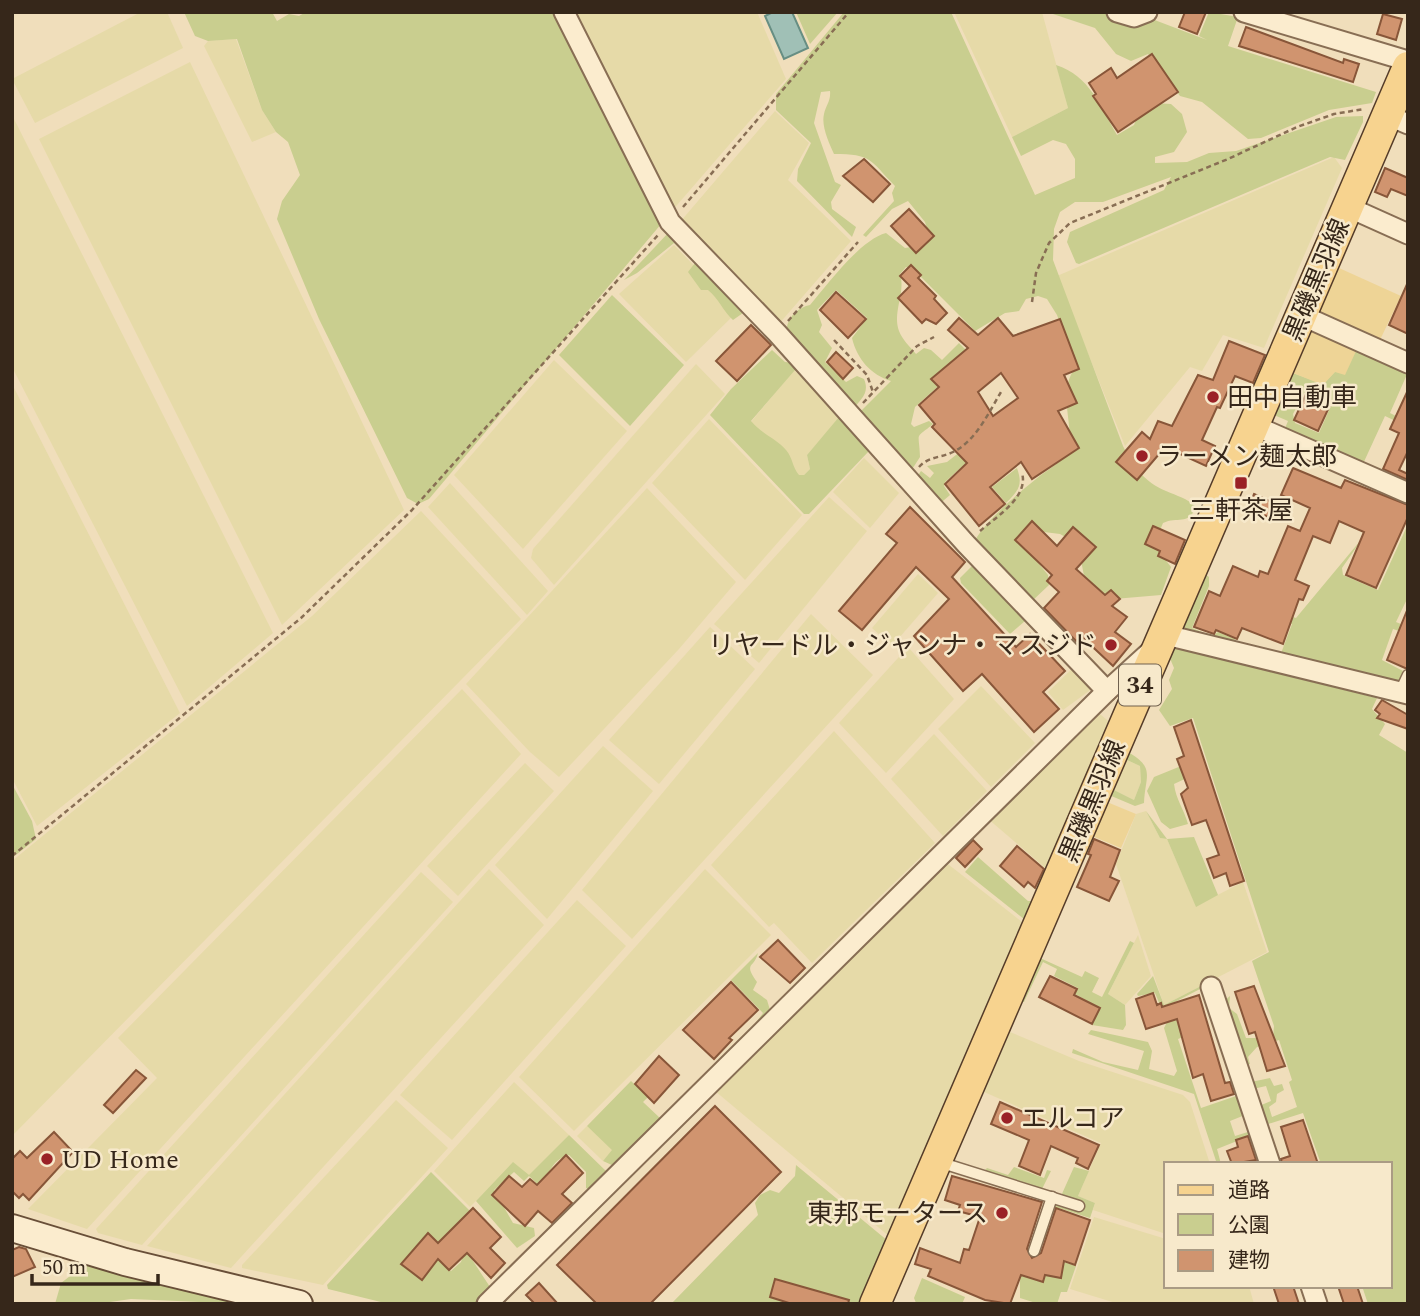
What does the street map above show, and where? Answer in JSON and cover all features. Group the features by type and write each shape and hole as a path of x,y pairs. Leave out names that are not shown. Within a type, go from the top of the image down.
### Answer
{"main road":[{"name":"黒磯黒羽線","path":"875,1304 1159,640 1348,207 1398,120 1408,67"}],"street":[{"path":"564,12 670,222 777,333 966,544 1107,691"},
{"path":"1117,12 1134,17 1147,12"},
{"path":"1244,12 1408,61"},
{"path":"1348,207 1408,234"},
{"path":"1301,315 1408,363"},
{"path":"1253,425 1408,492"},
{"path":"487,1304 569,1219 1159,640 1405,687"},
{"path":"1211,988 1269,1162"},
{"path":"12,1228 125,1262 299,1304"}],"lane":[{"path":"937,1161 1079,1206"},
{"path":"1034,1251 1052,1197"}],"path":[{"path":"12,856 301,618 394,528 670,222 849,12"},
{"path":"1032,302 1035,273 1049,243 1070,223 1334,114 1372,109 1398,120"},
{"path":"777,333 858,242"},
{"path":"851,416 917,346 934,337"},
{"path":"834,340 867,375 873,392"},
{"path":"909,480 924,462 955,451 975,433 1001,392"},
{"path":"966,544 1021,493 1025,482 1022,473"}],"shaded area":[{"path":"141,12 167,12 183,48 35,123 12,79"},
{"path":"574,12 757,12 786,79 671,212"},
{"path":"954,12 1042,12 1068,108 1012,137"},
{"path":"236,39 262,110 276,132 252,142 204,46 208,41"},
{"path":"190,62 404,510 282,625 39,139"},
{"path":"775,111 809,143 788,180 851,241 778,325 680,222"},
{"path":"12,115 273,633 187,706 12,367"},
{"path":"1334,157 1342,168 1264,348 1223,335 1202,371 1190,367 1125,446 1057,276"},
{"path":"674,245 738,311 686,362 619,294"},
{"path":"554,360 627,431 523,549 454,475"},
{"path":"696,364 725,394 554,585 531,558 533,549"},
{"path":"794,370 840,417 807,455 810,469 801,478 751,422"},
{"path":"12,384 180,713 37,826 12,778"},
{"path":"709,419 802,515 745,580 652,483"},
{"path":"864,458 899,493 870,528 833,492"},
{"path":"450,483 548,591 527,615 428,507"},
{"path":"647,488 736,582 679,649 559,777 530,752 466,684"},
{"path":"829,497 867,531 759,663 714,624"},
{"path":"421,511 521,619 12,1136 12,861 312,616"},
{"path":"918,574 938,593 892,646 872,628"},
{"path":"811,614 873,675 632,939 582,890"},
{"path":"710,627 755,669 659,784 609,740"},
{"path":"908,647 954,699 886,773 839,723"},
{"path":"1074,667 1093,688 1063,710 1048,692"},
{"path":"981,686 1035,743 991,787 938,729"},
{"path":"462,689 521,754 87,1229 28,1209 157,1078 118,1038"},
{"path":"1095,710 1112,724 1050,872 987,818"},
{"path":"834,731 935,843 812,963 774,923 769,927 711,865"},
{"path":"934,734 987,791 943,836 891,779"},
{"path":"603,746 653,791 547,919 495,865"},
{"path":"1127,760 1140,766 1141,782 1134,800 1114,790"},
{"path":"525,763 554,791 458,896 427,866"},
{"path":"1146,811 1160,838 1167,839 1196,906 1243,882 1267,952 1164,1005 1116,864 1136,814"},
{"path":"944,861 1026,925 890,1237 715,1091"},
{"path":"489,869 544,925 231,1268 147,1246"},
{"path":"705,869 771,935 574,1131 519,1077"},
{"path":"421,872 453,902 142,1245 98,1233 96,1229"},
{"path":"577,900 626,946 452,1140 400,1095"},
{"path":"1138,935 1151,976 1125,1005 1108,994"},
{"path":"1010,1032 1079,1061 1183,1095 1190,1102 1209,1162 1164,1162 1164,1233 1093,1210 1095,1203 1078,1196 1101,1143 984,1092"},
{"path":"514,1082 569,1135 529,1176 513,1163 470,1207 434,1171"},
{"path":"396,1100 448,1148 323,1285 242,1268 242,1265"},
{"path":"587,1126 613,1150 603,1161 577,1136"},
{"path":"1094,1217 1164,1238 1164,1288 1250,1288 1254,1304 1119,1304 1070,1289"}],"green space":[{"path":"184,12 272,12 277,21 289,14 299,16 306,12 561,12 662,223 429,499 418,504 407,498 319,319 277,219 282,201 300,175 288,142 276,132 262,110 237,39 208,41 195,36"},
{"path":"796,12 838,12 810,44"},
{"path":"844,12 951,12 1035,195 1075,178 1075,159 1066,144 1053,140 1021,156 1012,137 1068,108 1056,65 1068,70 1086,84 1117,135 1134,125 1138,115 1154,103 1171,104 1182,114 1187,132 1174,152 1155,157 1155,163 1187,162 1209,153 1236,151 1336,117 1363,116 1363,122 1345,160 1330,157 1079,264 1076,263 1067,242 1070,232 1164,190 1171,177 1103,202 1075,202 1060,212 1054,229 1053,260 1123,446 1145,478 1196,507 1186,519 1163,523 1154,545 1171,567 1161,595 1114,599 1087,592 1078,544 1060,534 1036,531 1023,544 1048,575 1049,585 1031,602 975,540 1003,508 1065,455 1069,445 1067,389 1076,367 1057,315 1047,299 1038,296 1026,299 1019,311 1005,313 975,331 912,268 906,267 900,274 897,324 900,334 911,349 916,354 924,348 931,350 942,360 959,343 972,356 915,407 911,424 914,427 929,421 933,424 919,436 920,457 909,474 857,415 891,381 871,370 854,346 852,338 867,318 836,290 817,310 822,325 819,332 832,348 825,362 846,382 857,376 864,379 866,384 865,392 852,410 787,331 794,314 810,305 855,253 876,237 886,233 905,248 917,246 929,236 925,222 908,201 892,209 866,237 863,235 894,201 892,193 895,186 869,160 856,155 834,154 824,124 830,91 821,92 814,123 835,182 841,185 831,202 832,209 856,227 852,237 797,181 798,169 811,143 776,110 776,94"},
{"path":"1105,12 1133,20 1152,19 1207,40 1199,36 1209,12 1238,17 1228,46 1376,92 1372,103 1329,110 1261,138 1248,139 1202,102 1180,96 1148,54 1131,61 1116,54 1095,28 1050,13"},
{"path":"669,232 741,304 743,313 733,320 708,290 701,290 688,272 695,263 674,243 637,273 624,280"},
{"path":"612,295 684,365 630,426 559,355"},
{"path":"1357,349 1408,372 1390,413 1408,422 1408,427 1385,416 1362,466 1284,431 1288,421 1274,415 1293,373 1323,384","holes":["1311,391 1333,401 1319,433 1295,423 1293,414 1304,393"]},
{"path":"772,350 785,362 795,363 869,445 869,451 809,514 804,514 710,415 731,389","holes":["795,370 839,417 807,455 810,469 804,475 799,475 782,446 751,421"]},
{"path":"979,437 967,462 945,482 944,486 950,495 937,506 915,480 921,471 930,478 934,473 927,466 947,462"},
{"path":"1017,468 1019,487 1006,503 992,487"},
{"path":"1408,524 1408,597 1396,622 1408,627 1408,634 1393,629 1382,660 1403,671 1397,684 1280,656 1292,624 1258,614 1261,608 1296,618 1365,535 1342,568 1343,575 1378,590"},
{"path":"974,564 1025,613 1025,621 1010,634 961,583 960,578"},
{"path":"1205,574 1209,577 1209,586 1192,628 1212,636 1218,632 1235,639 1233,644 1181,631"},
{"path":"1173,647 1377,698 1372,709 1385,724 1379,735 1408,753 1408,1304 1368,1304 1363,1288 1392,1288 1392,1162 1320,1162 1303,1113 1265,1125 1259,1106 1271,1101 1266,1086 1253,1089 1251,1082 1270,1078 1274,1086 1282,1084 1284,1090 1277,1094 1276,1102 1269,1107 1272,1117 1297,1107 1289,1082 1292,1080 1279,1040 1257,1047 1248,1057 1250,1064 1246,1065 1224,1001 1230,996 1229,1008 1237,1014 1246,1038 1273,1038 1274,1026 1252,961 1269,952 1193,718 1170,726 1159,710 1172,689 1169,680 1174,668 1169,656"},
{"path":"1128,752 1146,768 1144,803 1135,806 1109,795","holes":["1127,760 1140,766 1141,782 1134,800 1114,790"]},
{"path":"1186,764 1189,777 1174,784 1188,824 1170,829 1161,822 1147,791 1154,777"},
{"path":"12,784 32,821 36,839 12,858"},
{"path":"1146,811 1167,839 1160,838"},
{"path":"1194,837 1218,895 1196,907 1167,839"},
{"path":"978,857 1028,901 1033,901 1029,923 965,872"},
{"path":"1130,941 1134,943 1108,994 1125,1005 1126,1025 1123,1030 1092,1025 1100,1008 1075,994 1078,988 1054,976 1057,969 1043,962 1022,1002 1040,958 1082,977 1085,971 1099,978 1092,992 1102,997"},
{"path":"758,953 750,968 757,982 753,990 767,1000 770,1010 751,1029 763,1013 731,980"},
{"path":"1153,976 1164,1005 1201,986 1202,988 1167,1006 1174,1013 1180,1030 1193,1033 1178,1039 1201,1108 1239,1095 1245,1115 1230,1121 1235,1136 1251,1131 1252,1135 1217,1149 1220,1162 1216,1162 1194,1094 1072,1053 1073,1049 1103,1062 1138,1070 1144,1051 1088,1034 1091,1030 1148,1042 1152,1051 1149,1069 1174,1076 1177,1071 1164,1028 1167,1022 1155,993 1137,994"},
{"path":"631,1081 648,1097 643,1102 661,1119 614,1166 603,1161 612,1150 587,1126"},
{"path":"569,1135 608,1173 590,1190 586,1188 586,1172 569,1155 558,1160 548,1177 568,1199 562,1207 529,1176 524,1181 514,1172 494,1190 513,1223 534,1228 535,1236 517,1248 476,1201 513,1162 529,1175"},
{"path":"796,1165 888,1241 858,1304 671,1304 758,1215 755,1203 760,1195 770,1190 779,1193 795,1176"},
{"path":"1014,1167 1044,1178 1047,1170 1051,1171 1042,1189 984,1171 987,1168 1008,1175"},
{"path":"1074,1167 1089,1171 1078,1196 1095,1203 1090,1218 1059,1208 1055,1217 1052,1214 1056,1204 1081,1211 1083,1203 1061,1196"},
{"path":"431,1172 470,1211 430,1251 451,1271 461,1262 466,1246 474,1254 471,1258 490,1287 474,1304 389,1304 328,1289 327,1285"},
{"path":"1048,1228 1066,1237 1061,1261 1076,1266 1067,1292 1061,1292 1057,1304 1039,1304 1020,1298 1020,1275 1043,1281 1049,1265 1037,1260 1042,1248 1055,1252 1058,1243 1044,1238"},
{"path":"86,1264 246,1304 131,1299 96,1304 55,1304 61,1283"},
{"path":"922,1278 965,1297 962,1304 916,1303 914,1298"}],"sand":[{"path":"1339,268 1401,296 1379,342 1318,315"},
{"path":"1313,329 1357,349 1345,375 1335,372 1323,385 1293,373"},
{"path":"1107,802 1136,814 1121,848 1092,836"}],"water":[{"path":"773,12 792,12 808,48 784,59 765,16"}],"building":[{"path":"1185,12 1206,12 1197,34 1179,27"},
{"path":"1383,14 1402,19 1396,40 1377,34"},
{"path":"1246,27 1343,63 1344,59 1359,64 1353,82 1239,46"},
{"path":"1152,54 1178,92 1118,132 1093,96 1096,94 1089,83 1111,68 1117,78"},
{"path":"864,159 890,184 873,202 843,176"},
{"path":"1385,168 1408,178 1408,196 1391,189 1387,197 1375,192"},
{"path":"909,209 934,236 916,253 891,226"},
{"path":"911,265 921,275 918,278 936,296 934,299 947,313 936,324 926,319 922,323 898,298 910,286 900,276"},
{"path":"1408,282 1408,334 1389,325"},
{"path":"836,292 866,319 848,338 820,310"},
{"path":"959,318 978,335 998,318 1013,336 1060,319 1079,369 1064,375 1077,403 1058,411 1079,448 1032,479 1021,462 990,487 1005,504 979,526 945,484 967,463 932,427 935,424 919,405 939,387 931,379 968,348 948,330","holes":["1001,373 1018,398 993,416 978,392"]},
{"path":"751,325 771,345 737,381 716,361"},
{"path":"1229,341 1265,355 1253,383 1235,376 1220,408 1217,407 1202,440 1215,446 1206,466 1165,447 1137,480 1116,462 1142,432 1150,439 1158,421 1172,426 1198,375 1213,380"},
{"path":"836,352 853,368 843,379 827,362"},
{"path":"1408,390 1408,451 1399,470 1408,474 1408,480 1383,469 1399,433 1390,429"},
{"path":"1307,392 1331,403 1318,431 1294,420"},
{"path":"1293,468 1341,488 1345,480 1408,505 1408,517 1376,588 1346,575 1364,532 1339,521 1330,543 1313,536 1295,580 1309,586 1303,600 1299,599 1283,644 1242,628 1237,639 1216,630 1214,634 1194,627 1209,591 1220,596 1233,566 1258,577 1260,571 1268,574 1288,526 1300,531 1310,508 1281,495"},
{"path":"1254,494 1274,503 1268,517 1248,508"},
{"path":"910,507 965,562 952,577 1016,647 1030,634 1065,671 1043,692 1059,709 1034,732 982,674 963,691 914,636 949,599 916,567 862,630 839,611 897,543 886,534"},
{"path":"1032,521 1057,546 1073,527 1096,547 1076,569 1105,595 1111,590 1120,599 1112,606 1127,617 1115,632 1131,644 1113,666 1081,636 1076,641 1044,608 1059,592 1047,581 1052,575 1015,540"},
{"path":"1153,526 1185,540 1175,564 1158,556 1160,551 1145,544"},
{"path":"1408,608 1408,668 1405,668 1387,660"},
{"path":"1382,700 1408,715 1408,729 1377,718 1380,714 1375,710"},
{"path":"1191,720 1244,881 1230,886 1226,873 1214,878 1207,859 1219,855 1206,820 1192,825 1181,794 1188,788 1177,759 1184,756 1174,727"},
{"path":"1094,839 1120,850 1110,877 1119,881 1109,901 1077,887 1091,855 1088,854"},
{"path":"973,840 982,849 965,867 956,858"},
{"path":"1017,846 1044,869 1035,888 1028,882 1024,887 1000,866"},
{"path":"778,940 805,968 790,983 760,957"},
{"path":"1050,976 1077,989 1074,995 1100,1008 1092,1024 1039,997"},
{"path":"731,982 758,1010 729,1038 732,1040 714,1059 683,1030"},
{"path":"1254,986 1285,1066 1267,1071 1255,1032 1249,1034 1235,992"},
{"path":"1153,993 1157,1005 1161,1003 1162,1007 1199,995 1225,1083 1230,1082 1234,1094 1211,1101 1203,1074 1193,1078 1177,1019 1146,1029 1136,999"},
{"path":"659,1056 679,1075 654,1103 635,1084"},
{"path":"136,1070 146,1078 113,1113 104,1105"},
{"path":"1000,1102 1099,1145 1088,1169 1076,1163 1078,1158 1051,1146 1040,1175 1019,1166 1029,1140 991,1124"},
{"path":"715,1106 781,1172 650,1304 597,1304 557,1265"},
{"path":"1303,1120 1317,1162 1282,1162 1281,1159 1290,1156 1281,1127"},
{"path":"54,1132 73,1152 29,1200 23,1194 19,1198 12,1191 12,1159 20,1151 27,1158"},
{"path":"1248,1136 1256,1160 1231,1162 1227,1151 1238,1147 1236,1140"},
{"path":"566,1155 583,1173 562,1194 572,1203 552,1223 538,1211 525,1226 492,1195 509,1176 522,1187 530,1179 537,1185"},
{"path":"952,1176 1042,1202 1027,1249 1032,1258 1041,1253 1056,1208 1090,1220 1075,1265 1064,1261 1061,1278 1045,1275 1043,1282 1021,1275 1010,1304 985,1300 928,1276 931,1269 915,1264 920,1248 960,1263 964,1249 969,1250 980,1217 958,1211 960,1205 945,1200"},
{"path":"473,1208 501,1237 490,1248 505,1263 491,1278 467,1253 449,1270 438,1259 422,1280 401,1264 428,1233 438,1243"},
{"path":"19,1247 26,1249 35,1267 12,1277 12,1250"},
{"path":"775,1279 849,1300 848,1304 792,1304 770,1297"},
{"path":"539,1283 558,1304 535,1304 526,1295"},
{"path":"1274,1288 1294,1288 1299,1304 1279,1304"},
{"path":"1339,1288 1358,1288 1363,1304 1344,1304"}],"place":[{"name":"田中自動車","path":"1213,397"},
{"name":"ラーメン麺太郎","path":"1142,456"},
{"name":"三軒茶屋","path":"1241,483"},
{"name":"リヤードル・ジャンナ・マスジド","path":"1111,645"},
{"name":"エルコア","path":"1007,1118"},
{"name":"UD Home","path":"47,1159"},
{"name":"東邦モータース","path":"1002,1213"}]}
